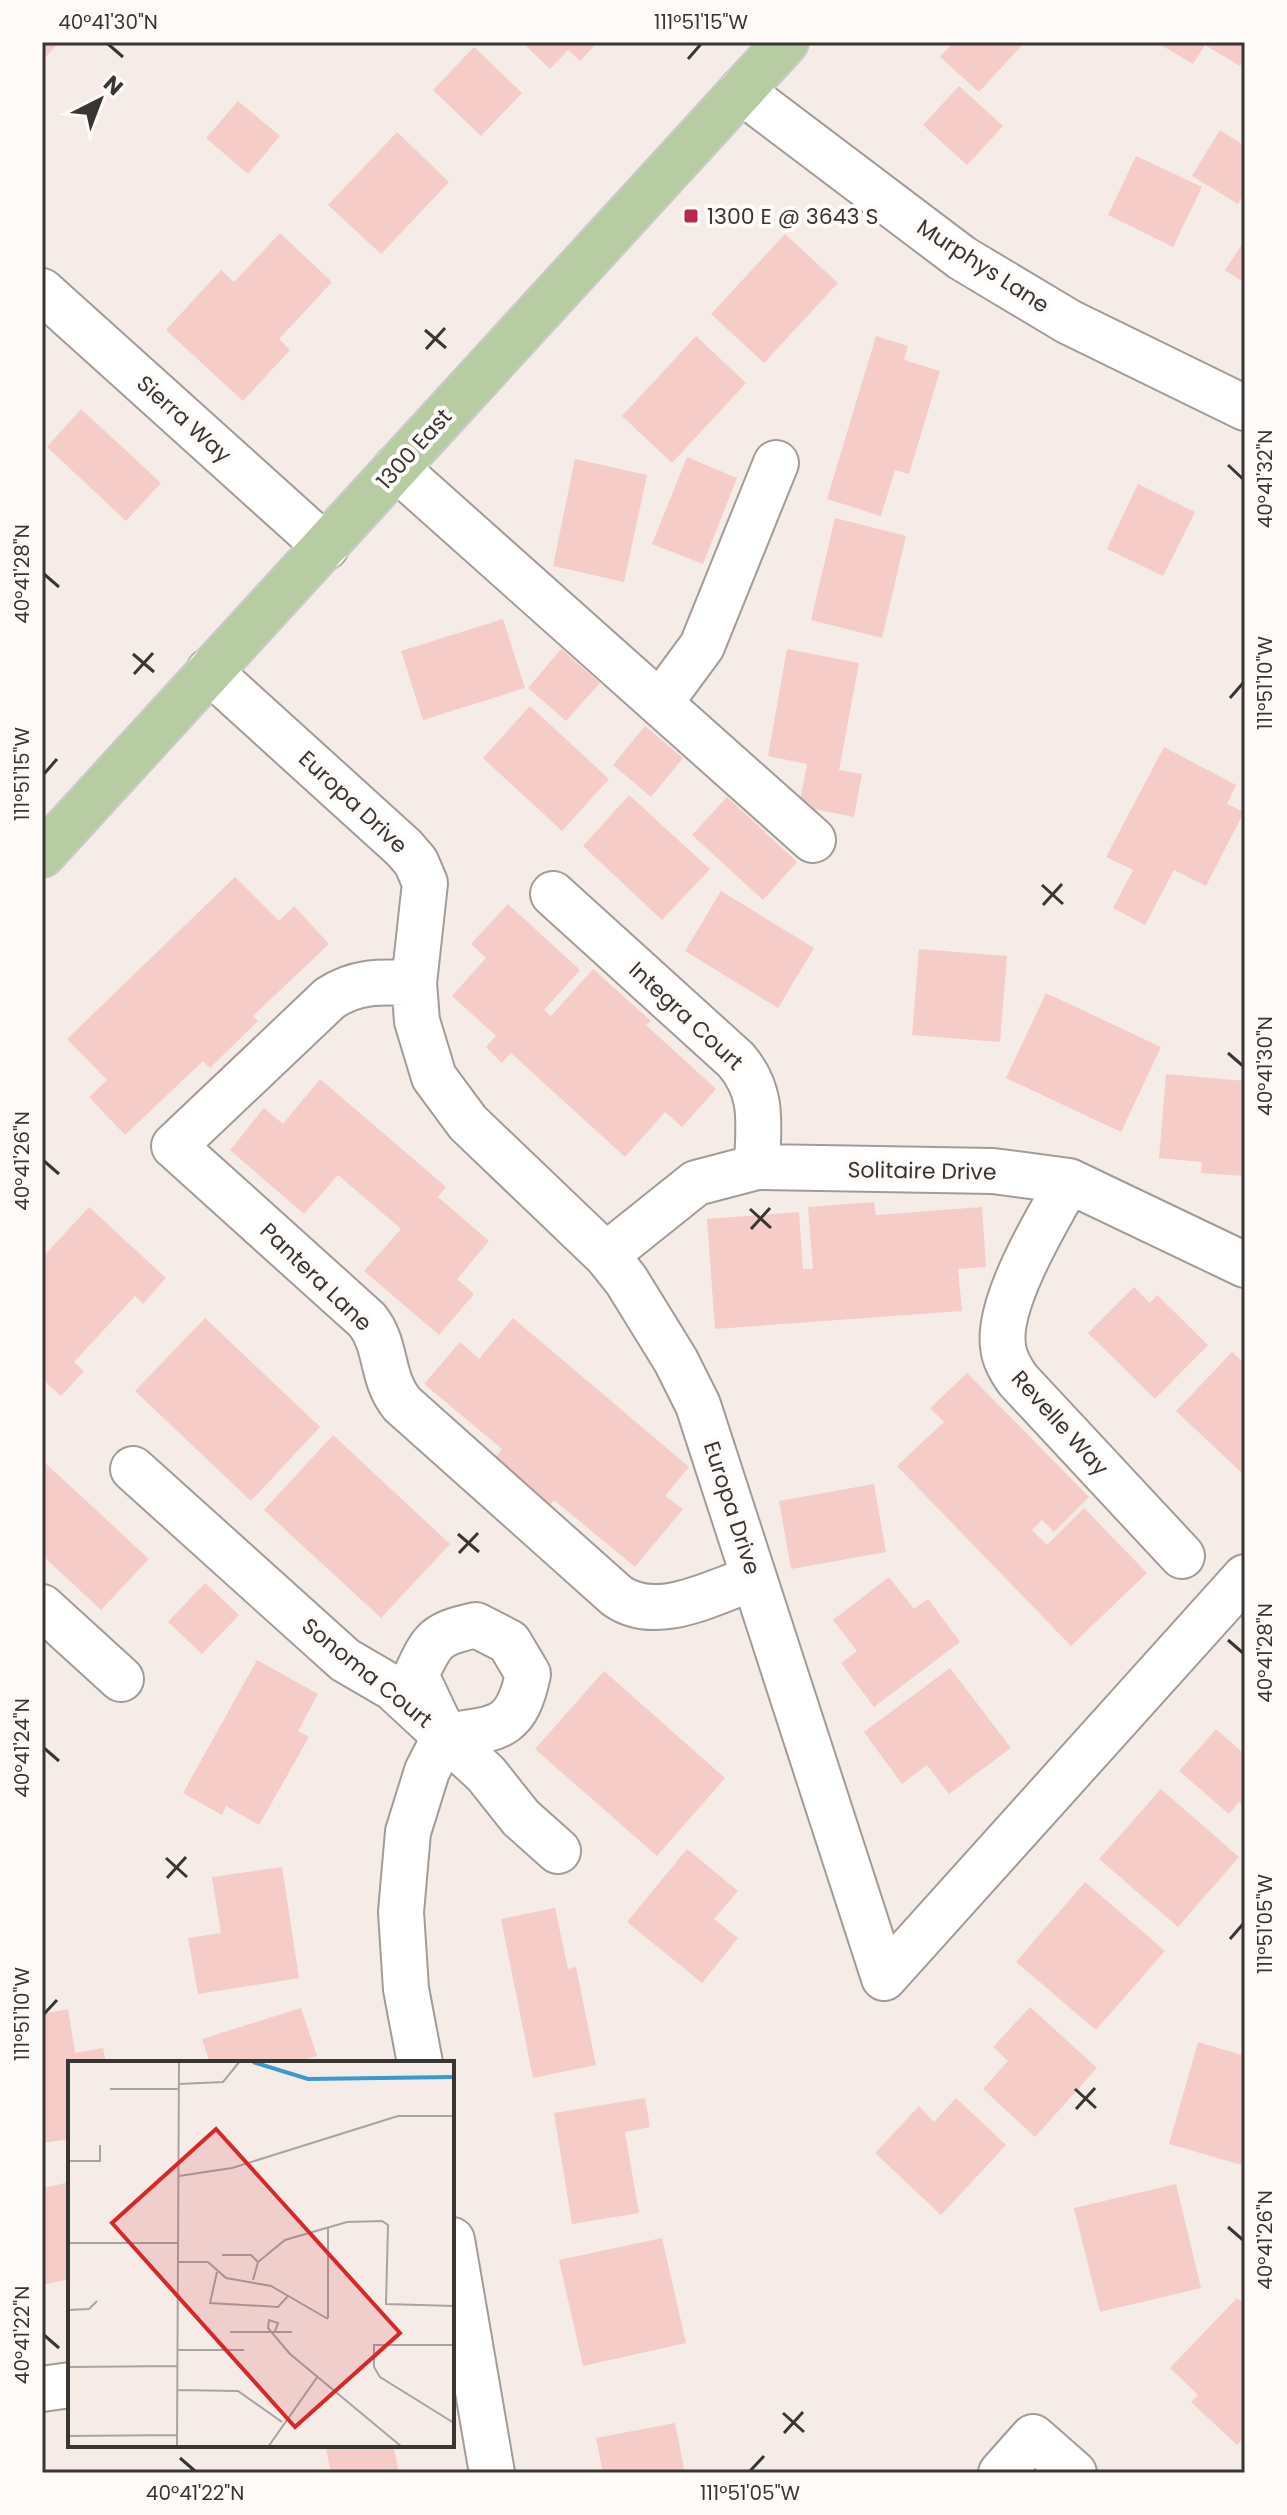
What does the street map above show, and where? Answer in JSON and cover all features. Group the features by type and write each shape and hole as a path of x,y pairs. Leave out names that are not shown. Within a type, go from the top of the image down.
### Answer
{"main road":[{"name":"1300 East","path":"42,855 786,42"}],"street":[{"name":"Murphys Lane","path":"741,91 962,258 1069,322 1245,408"},
{"name":"Sierra Way","path":"42,291 326,547"},
{"path":"660,703 702,646 776,463"},
{"path":"396,468 813,840"},
{"name":"Europa Drive","path":"209,671 416,862 425,883 414,983 417,1021 434,1077 448,1100 468,1123 606,1255 676,1361 698,1405 884,1978 1245,1577"},
{"name":"Integra Court","path":"553,894 736,1060 748,1075 757,1095 757,1167"},
{"name":"Pantera Lane","path":"414,983 358,983 330,998 174,1146 367,1320 378,1338 389,1385 402,1404 617,1596 628,1604 656,1609 754,1578"},
{"name":"Solitaire Drive","path":"606,1255 696,1183 757,1167 993,1171 1069,1181 1245,1265"},
{"name":"Revelle Way","path":"1069,1181 1016,1285 1003,1328 1003,1347 1009,1366 1018,1380 1182,1556"},
{"name":"Sonoma Court","path":"133,1469 345,1660 393,1688 486,1774 521,1818 558,1851"},
{"path":"42,1607 121,1679"},
{"path":"420,2061 406,1989 401,1912 403,1885 408,1832 427,1771 445,1736"},
{"path":"454,2263 458,2310 492,2473"},
{"path":"42,2389 68,2385"},
{"path":"1001,2473 1033,2437 1074,2473"}],"building":[{"path":"42,42 59,42 42,61"},
{"path":"522,42 598,42 580,61 568,50 550,69"},
{"path":"954,42 1025,42 979,92 940,57"},
{"path":"1156,42 1245,42 1245,58 1240,66 1205,45 1193,64"},
{"path":"474,47 522,93 481,136 433,90"},
{"path":"959,86 1003,126 967,165 923,125"},
{"path":"238,101 280,136 248,174 206,138"},
{"path":"1220,130 1245,146 1245,192 1238,204 1192,176"},
{"path":"397,132 449,182 381,254 328,205"},
{"path":"1136,156 1202,187 1173,247 1108,215"},
{"path":"280,233 332,282 279,339 290,350 243,401 166,330 221,270 234,282"},
{"path":"785,234 838,283 764,363 711,314"},
{"path":"1245,240 1245,283 1225,270"},
{"path":"696,336 746,383 672,463 622,416"},
{"path":"876,336 908,346 904,360 940,371 909,474 895,470 881,516 827,499"},
{"path":"81,409 161,483 126,521 47,447"},
{"path":"687,457 737,478 703,564 652,544"},
{"path":"575,459 647,475 624,582 553,566"},
{"path":"1138,484 1195,512 1163,576 1107,549"},
{"path":"835,518 906,536 882,638 811,620"},
{"path":"503,619 525,688 423,720 401,651"},
{"path":"561,649 600,683 566,721 528,688"},
{"path":"787,649 859,663 839,770 862,774 854,817 799,806 807,764 768,756"},
{"path":"530,706 609,779 562,831 483,758"},
{"path":"645,726 683,758 651,797 613,765"},
{"path":"1164,747 1236,785 1227,804 1244,812 1206,886 1174,870 1145,925 1113,908 1133,870 1106,857"},
{"path":"629,795 710,869 662,920 583,846"},
{"path":"727,797 797,862 763,900 692,835"},
{"path":"235,877 279,921 294,906 329,944 253,1016 258,1021 210,1068 203,1061 125,1135 89,1097 107,1080 67,1039"},
{"path":"721,891 814,948 778,1008 685,951"},
{"path":"508,904 580,970 544,1010 551,1016 593,969 651,1021 646,1025 716,1089 682,1127 665,1112 625,1157 511,1053 502,1063 486,1047 496,1036 452,996 486,958 471,944"},
{"path":"919,949 1007,956 1000,1042 912,1035"},
{"path":"1046,993 1161,1047 1121,1132 1006,1078"},
{"path":"1166,1074 1245,1081 1245,1176 1201,1173 1202,1162 1159,1158"},
{"path":"320,1079 446,1187 438,1197 489,1241 457,1279 474,1294 439,1335 364,1271 401,1229 338,1175 304,1214 230,1150 264,1108 283,1124"},
{"path":"874,1202 876,1215 982,1207 986,1267 958,1269 962,1311 715,1329 707,1219 799,1212 803,1269 813,1269 808,1207"},
{"path":"89,1207 166,1278 143,1304 135,1296 74,1362 84,1371 61,1396 42,1379 42,1258"},
{"path":"1134,1287 1150,1303 1157,1295 1208,1345 1155,1399 1088,1333"},
{"path":"205,1318 320,1427 251,1501 135,1391"},
{"path":"513,1318 689,1467 665,1496 683,1509 635,1567 554,1500 550,1505 494,1459 502,1449 424,1384 460,1342 479,1359"},
{"path":"1232,1352 1245,1364 1245,1470 1242,1473 1176,1411"},
{"path":"967,1373 1089,1497 1054,1532 1042,1520 1032,1530 1047,1545 1084,1508 1147,1573 1071,1646 897,1466 944,1422 930,1408"},
{"path":"333,1435 450,1544 381,1618 264,1510"},
{"path":"42,1460 149,1559 101,1610 42,1555"},
{"path":"874,1484 886,1552 791,1569 779,1501"},
{"path":"889,1577 914,1609 928,1599 960,1642 874,1707 841,1663 857,1651 833,1620"},
{"path":"205,1583 239,1615 202,1654 168,1622"},
{"path":"257,1660 318,1694 298,1731 309,1737 259,1825 226,1806 222,1815 183,1793"},
{"path":"950,1668 1011,1748 949,1794 927,1765 902,1784 864,1732"},
{"path":"604,1671 725,1778 657,1856 535,1749"},
{"path":"1216,1729 1243,1753 1245,1751 1245,1807 1239,1802 1229,1814 1179,1771"},
{"path":"1161,1789 1239,1857 1178,1927 1099,1859"},
{"path":"687,1849 738,1891 714,1919 738,1938 702,1983 627,1922"},
{"path":"282,1867 299,1978 198,1994 188,1938 221,1933 212,1877"},
{"path":"1085,1882 1165,1951 1096,2030 1016,1962"},
{"path":"555,1908 568,1969 576,1967 596,2065 533,2078 501,1919"},
{"path":"1030,2007 1097,2068 1035,2137 983,2089 1008,2061 993,2047"},
{"path":"301,2008 317,2056 301,2061 209,2061 202,2039"},
{"path":"68,2009 75,2053 103,2048 106,2061 68,2061 68,2139 42,2143 42,2014"},
{"path":"1198,2042 1245,2056 1245,2166 1169,2144"},
{"path":"645,2098 650,2127 625,2132 639,2213 572,2224 554,2113"},
{"path":"956,2098 1006,2145 941,2215 875,2153 919,2106 934,2122"},
{"path":"68,2182 68,2279 42,2285 42,2188"},
{"path":"1176,2184 1201,2288 1100,2312 1074,2208"},
{"path":"662,2238 686,2343 583,2366 559,2260"},
{"path":"1237,2298 1245,2305 1245,2436 1237,2445 1191,2402 1198,2395 1170,2368"},
{"path":"675,2423 685,2473 603,2473 596,2438"},
{"path":"393,2447 399,2473 331,2473 326,2450"}],"place":[{"name":"1300 E @ 3643 S","path":"691,216"}]}
